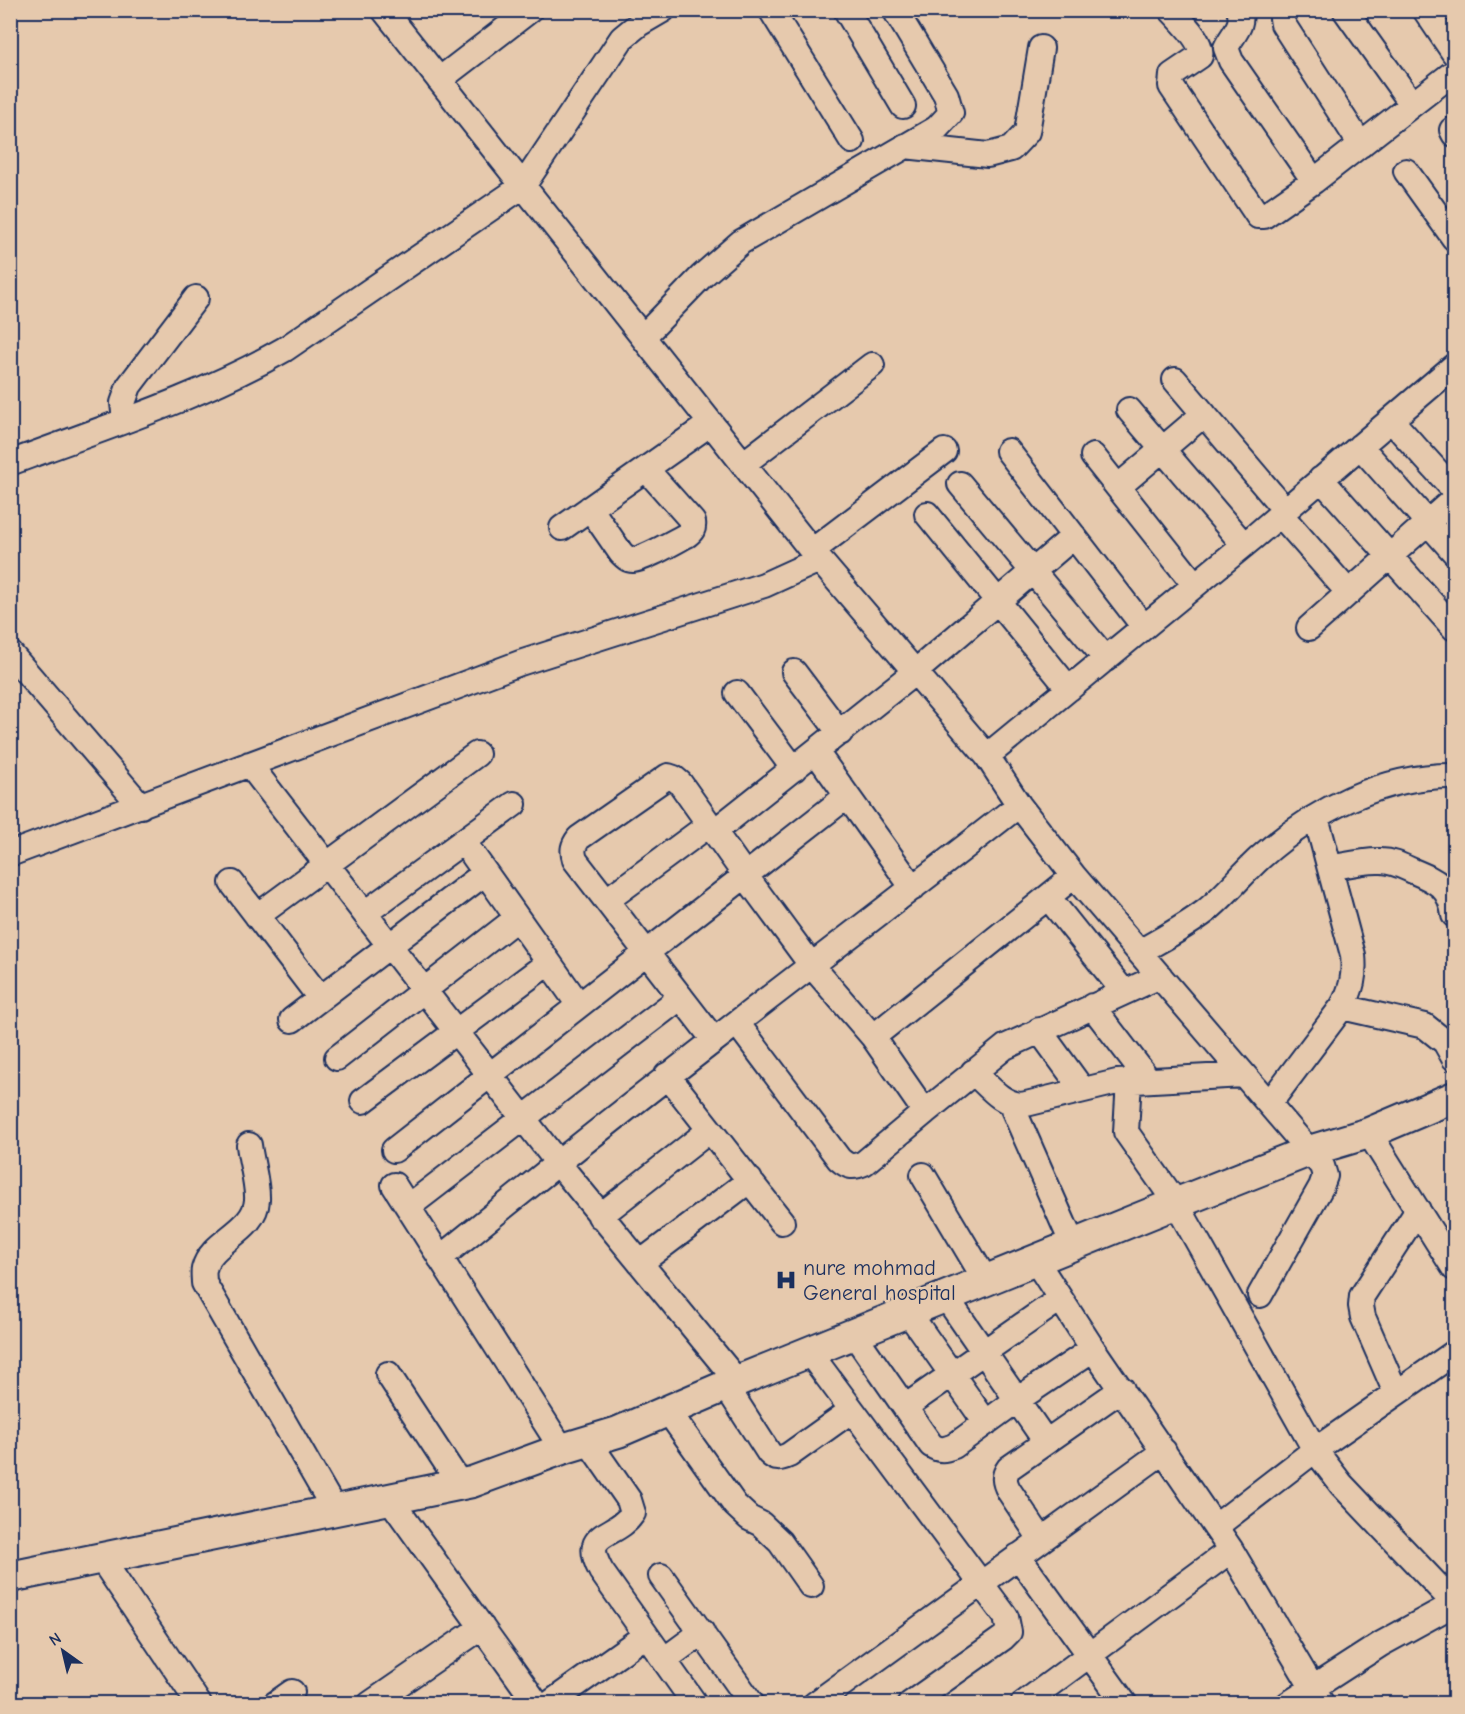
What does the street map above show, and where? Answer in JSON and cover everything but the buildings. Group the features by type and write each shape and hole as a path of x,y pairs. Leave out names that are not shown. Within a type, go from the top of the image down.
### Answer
{"main road":[{"path":"10,1577 472,1482 618,1432 1176,1203 1309,1151 1369,1133 1455,1097"}],"street":[{"path":"384,10 816,556 987,756 1019,805 1074,876 1322,1166 1325,1176 1260,1294"},
{"path":"10,463 215,386 285,349 523,186 622,38 639,24 663,10"},
{"path":"771,10 852,141"},
{"path":"846,10 903,106"},
{"path":"643,337 702,276 741,242 937,128 947,119 951,113 946,95 895,10"},
{"path":"1171,10 1186,27 1202,52 1200,56 1172,75 1171,86 1258,216 1264,216 1314,181 1455,72"},
{"path":"1239,10 1242,18 1241,25 1229,40 1226,48 1231,61 1314,181"},
{"path":"1285,10 1282,18 1283,24 1361,146"},
{"path":"1345,10 1412,104"},
{"path":"1425,10 1455,53"},
{"path":"439,80 527,11"},
{"path":"905,147 988,155 1011,149 1027,132 1041,48"},
{"path":"1406,171 1455,238"},
{"path":"125,420 123,403 129,386 196,298"},
{"path":"743,464 872,364"},
{"path":"987,756 1244,545 1455,366"},
{"path":"1175,380 1349,592"},
{"path":"1129,410 1244,545"},
{"path":"1118,487 1204,414"},
{"path":"1391,420 1455,490"},
{"path":"562,528 711,423"},
{"path":"1359,446 1455,552"},
{"path":"10,854 520,663 764,585 816,556 944,451"},
{"path":"1008,451 1144,627"},
{"path":"1093,456 1195,585"},
{"path":"590,508 621,553 631,560 640,558 692,532 693,522 646,469"},
{"path":"1321,479 1455,628"},
{"path":"960,484 1106,659"},
{"path":"1309,628 1455,499"},
{"path":"927,514 1069,689"},
{"path":"607,900 816,752 915,672 1074,536"},
{"path":"10,653 141,806"},
{"path":"794,672 840,733"},
{"path":"737,693 794,769"},
{"path":"816,752 913,888"},
{"path":"257,915 477,754"},
{"path":"249,764 523,1119 640,1263 731,1384 769,1453 775,1459 789,1455 852,1410"},
{"path":"714,1040 575,860 573,853 574,845 579,838 668,776 674,777 680,783 812,966 873,1037 925,1112"},
{"path":"1140,952 1206,910 1262,856 1316,817 1379,787 1435,776 1455,776"},
{"path":"394,1149 847,796"},
{"path":"364,913 514,804"},
{"path":"440,1258 667,1076 1019,805"},
{"path":"1269,1104 1342,1007 1351,991 1355,973 1353,955 1316,817"},
{"path":"464,841 579,1005"},
{"path":"1330,868 1372,861 1393,862 1434,880 1444,888 1454,909"},
{"path":"292,1020 485,873"},
{"path":"873,1037 1074,876"},
{"path":"232,883 320,998"},
{"path":"1047,897 1124,992"},
{"path":"337,1058 517,918"},
{"path":"363,1101 549,963"},
{"path":"737,1023 838,1159 846,1166 854,1167 864,1163 1005,1047 1160,976"},
{"path":"408,1207 681,997"},
{"path":"1092,1006 1139,1080 1126,1132 1176,1203 1315,1450 1341,1484 1455,1603 1405,1630 1317,1696 1288,1704"},
{"path":"1342,1007 1425,1026 1445,1042 1455,1058"},
{"path":"1039,1030 1082,1089"},
{"path":"974,1072 1002,1099 1011,1104 1022,1105 1082,1089 1139,1080 1244,1075"},
{"path":"667,1076 782,1222"},
{"path":"1011,1104 1073,1245"},
{"path":"600,1216 711,1131"},
{"path":"1369,1133 1455,1268"},
{"path":"249,1145 257,1202 251,1217 211,1255 203,1269 204,1283 334,1509"},
{"path":"923,1174 986,1281"},
{"path":"640,1263 750,1180"},
{"path":"394,1185 440,1258 575,1445 629,1500 633,1513 598,1540 593,1548 593,1557 694,1704"},
{"path":"1396,1393 1363,1317 1362,1296 1418,1210"},
{"path":"1036,1261 1093,1349 1231,1550 1317,1696"},
{"path":"946,1297 1046,1442"},
{"path":"904,1407 1060,1299"},
{"path":"908,1312 986,1423"},
{"path":"854,1334 931,1445 938,1450 954,1446 1093,1349"},
{"path":"809,1352 979,1584 1006,1617 1009,1632 1003,1638 910,1704"},
{"path":"1215,1527 1315,1450 1455,1353"},
{"path":"388,1374 460,1484"},
{"path":"1041,1539 1009,1491 1005,1483 1005,1474 1009,1468 1122,1389"},
{"path":"668,1411 735,1505 749,1518 761,1524 780,1542 811,1586"},
{"path":"815,1704 1164,1451"},
{"path":"389,1498 537,1704"},
{"path":"1023,1704 1231,1550"},
{"path":"1018,1556 1125,1704"},
{"path":"101,1558 199,1704"},
{"path":"661,1576 752,1704"},
{"path":"370,1704 401,1693 482,1627"},
{"path":"664,1660 702,1632"},
{"path":"549,1704 646,1635"}],"place":[{"name":"nure mohmad General hospital","path":"786,1280"}]}
